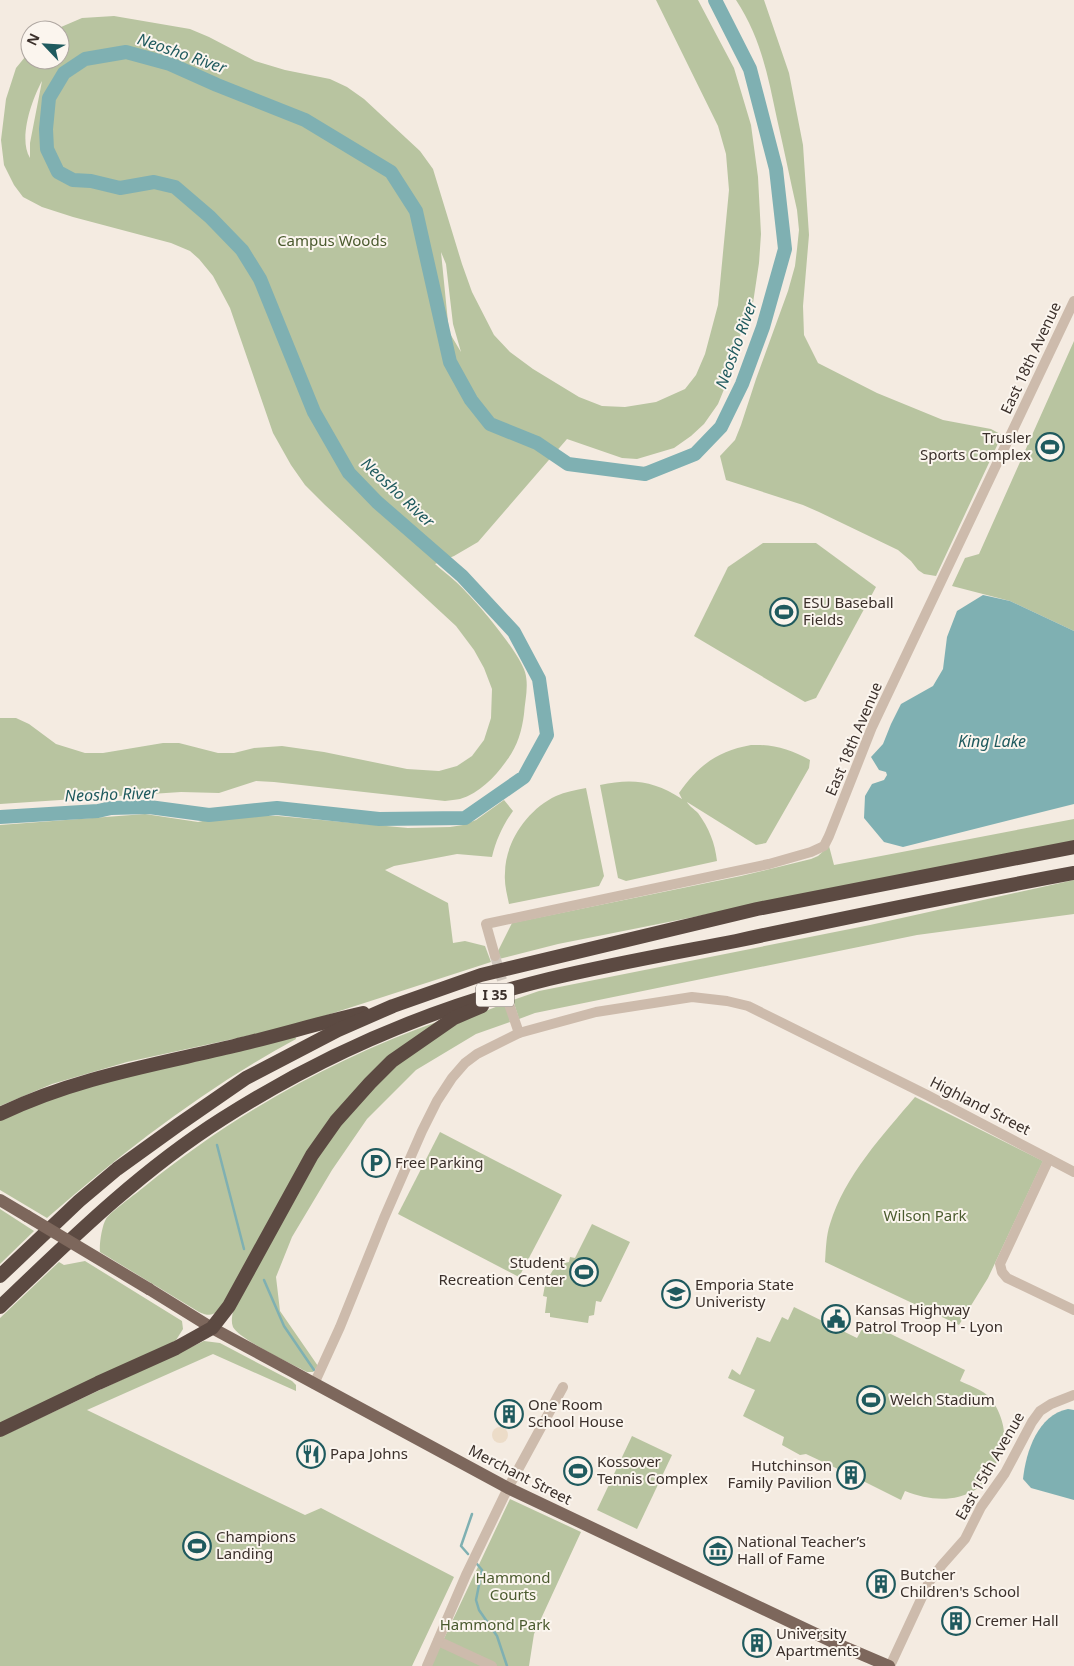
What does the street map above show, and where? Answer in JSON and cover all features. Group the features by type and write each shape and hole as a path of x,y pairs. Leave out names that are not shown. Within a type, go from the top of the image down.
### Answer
{"highway":[{"name":"I 35","path":"0,1276 79,1201 117,1169 246,1078 338,1030 393,1006 481,975 757,909 1074,847"},
{"name":"I 35","path":"0,1307 99,1213 158,1166 222,1119 306,1071 359,1045 422,1018 474,1000 548,979 1074,873"},
{"path":"0,1430 176,1348 212,1328 229,1306 312,1155 336,1121 370,1083 392,1061 454,1018 531,985"},
{"path":"0,1114 26,1101 89,1080 254,1042 338,1018 393,1006"}],"main road":[{"name":"Merchant Street","path":"0,1200 212,1328 508,1488 835,1644 889,1666"}],"street":[{"name":"East 18th Avenue","path":"495,956 486,924 769,864 811,852 824,846 839,813 872,727 1074,301"},
{"name":"Highland Street","path":"314,1384 399,1184 437,1101 452,1078 465,1063 477,1054 519,1033 596,1012 692,997 727,1001 748,1006 927,1095 1074,1172"},
{"path":"509,1004 519,1033"},
{"path":"1049,1159 1000,1264 1002,1272 1007,1278 1074,1310"},
{"path":"426,1666 466,1575 508,1488 563,1387"},
{"name":"East 15th Avenue","path":"889,1666 929,1582 965,1539 981,1507 1005,1473 1023,1437 1040,1411 1051,1404 1074,1395"},
{"path":"438,1641 492,1666"}],"green space":[{"name":"Campus Woods","path":"656,0 698,0 734,68 751,125 758,177 761,234 753,303 741,332 734,365 718,404 704,424 691,436 674,448 637,459 622,458 567,439 478,542 454,556 435,564 453,579 483,611 514,651 525,672 527,682 523,720 514,750 498,772 487,783 474,793 460,799 445,801 256,781 219,793 181,792 0,804 0,718 16,718 29,724 56,744 85,753 103,753 163,743 179,743 218,753 234,753 254,748 282,746 324,752 407,769 439,771 457,766 472,756 484,740 491,718 492,689 484,668 474,650 456,626 325,505 305,485 291,465 273,433 230,308 213,276 199,259 190,251 171,243 73,217 42,207 23,197 14,185 4,165 1,140 6,99 16,68 20,63 20,70 70,70 70,23 82,18 114,16 190,29 255,61 285,70 330,79 347,87 364,99 420,151 433,169 472,292 494,335 510,352 533,369 579,397 602,406 625,407 656,402 685,389 696,375 705,354 718,305 729,190 726,154 718,126","holes":["42,81 30,143 30,158 25,140 26,130 34,98","441,252 446,264 453,324 461,352 449,332"]},
{"path":"736,0 764,0 789,73 803,145 809,235 803,306 804,335 818,363 877,393 943,420 991,429 1002,435 936,576 924,574 918,570 898,550 819,512 726,480 720,456 735,440 788,291 795,266 799,230 797,210 767,72 752,29"},
{"name":"Trusler Sports Complex","path":"1074,341 1074,631 1010,601 952,586 965,558 979,554"},
{"name":"ESU Baseball Fields","path":"763,543 816,543 876,587 816,698 805,702 694,636 728,567"},
{"path":"751,745 767,745 781,748 810,760 809,768 766,843 756,845 687,802 698,813 705,824 715,848 717,861 626,881 618,878 600,785 623,782 643,783 662,788 682,799 679,793 686,783 709,761 728,751"},
{"path":"586,788 604,876 599,886 509,904 505,881 506,861 514,838 520,828 536,809 546,802 563,793"},
{"path":"504,800 513,811 500,833 492,857 457,854 394,866 385,870 448,903 453,943 465,941 485,946 491,962 275,1030 127,1062 52,1084 0,1106 0,825 145,814 198,822 212,819 278,816 408,828 450,827 476,820"},
{"path":"1074,819 1074,841 558,944 499,959 497,953 512,923 741,876 811,859 818,856 829,846 834,865"},
{"path":"1074,880 1074,914 917,935 535,1013 519,1019 513,1000 539,991 870,925"},
{"path":"506,1003 510,1022 476,1034 416,1070 367,1119 332,1170 292,1237 276,1277 280,1311 318,1366 313,1372 307,1372 267,1351 237,1332 232,1325 233,1311 319,1154 352,1109 400,1062 449,1028"},
{"path":"442,1020 364,1082 226,1302 217,1311 211,1315 199,1312 100,1252 102,1230 108,1216 212,1136 248,1113 323,1071 362,1052"},
{"path":"295,1035 296,1039 230,1078 166,1122 47,1218 0,1190 0,1117 54,1095"},
{"name":"Wilson Park","path":"915,1097 1043,1161 988,1278 959,1325 825,1262 829,1229 845,1189 866,1156"},
{"path":"440,1132 562,1195 519,1277 398,1214"},
{"path":"0,1209 34,1231 0,1264"},
{"name":"Student Recreation Center","path":"592,1224 630,1242 601,1302 596,1301 594,1315 589,1316 588,1323 550,1317 550,1313 545,1313 547,1297 543,1296 547,1274 550,1275 556,1265 569,1262 570,1257 575,1258"},
{"path":"85,1261 182,1321 183,1329 173,1345 0,1427 0,1318 59,1262 64,1265"},
{"name":"Welch Stadium","path":"794,1307 857,1338 866,1322 965,1370 960,1381 981,1391 990,1398 999,1412 1004,1428 1004,1440 996,1464 981,1486 958,1497 940,1499 905,1491 901,1500 863,1481 861,1485 837,1473 838,1469 806,1454 800,1455 782,1445 784,1437 743,1416 755,1390 728,1378 732,1369 740,1375 757,1337 770,1342 782,1317 788,1320"},
{"name":"Champions Landing","path":"204,1341 220,1343 292,1381 296,1385 296,1391 213,1354 87,1410 305,1515 321,1508 454,1577 412,1666 0,1666 0,1437"},
{"path":"632,1436 672,1455 637,1529 597,1510"},
{"name":"Hammond Park","path":"510,1499 581,1532 534,1634 529,1666 431,1666"}],"shaded area":[{"path":"497,1427 503,1427 508,1432 506,1441 497,1443 492,1438 492,1432"}],"water":[{"name":"King Lake","path":"983,595 1010,601 1074,631 1074,804 903,847 884,842 864,818 865,796 872,784 884,780 887,775 886,772 879,770 871,757 883,744 901,704 933,686 943,669 947,637 957,611"},
{"path":"1068,1409 1074,1410 1074,1500 1031,1488 1023,1479 1027,1457 1041,1426 1058,1413"}],"waterway":[{"name":"Neosho River","path":"0,817 98,811 111,808 149,807 209,815 277,808 379,819 465,818 524,777 547,735 539,679 514,632 462,576 377,502 349,473 314,412 260,279 242,250 210,217 175,187 154,182 120,188 91,181 73,180 58,172 47,149 46,129 49,98 64,73 85,59 126,52 170,64 305,120 391,172 416,211 450,362 471,400 490,424 537,443 568,464 645,474 695,454 721,427 742,384 763,327 785,249 776,169 750,69 715,0"},
{"path":"217,1145 244,1249"},
{"path":"264,1280 284,1326 314,1370"},
{"path":"468,1554 461,1546 472,1514"},
{"path":"477,1564 482,1570 476,1600 479,1610 497,1636 507,1666"}],"tunnel":[{"path":"495,956 509,1004"}],"place":[{"name":"Trusler Sports Complex","path":"1050,447"},
{"name":"ESU Baseball Fields","path":"784,612"},
{"name":"Free Parking","path":"376,1163"},
{"name":"Student Recreation Center","path":"584,1272"},
{"name":"Emporia State Univeristy","path":"676,1294"},
{"name":"Kansas Highway Patrol Troop H - Lyon","path":"836,1319"},
{"name":"Welch Stadium","path":"871,1400"},
{"name":"One Room School House","path":"509,1414"},
{"name":"Papa Johns","path":"311,1454"},
{"name":"Kossover Tennis Complex","path":"578,1471"},
{"name":"Hutchinson Family Pavilion","path":"851,1475"},
{"name":"Champions Landing","path":"197,1546"},
{"name":"National Teacher’s Hall of Fame","path":"718,1551"},
{"name":"Butcher Children's School","path":"881,1584"},
{"name":"Cremer Hall","path":"956,1621"},
{"name":"University Apartments","path":"757,1643"}],"park label":[{"name":"Hammond Courts","path":"513,1586"}]}
